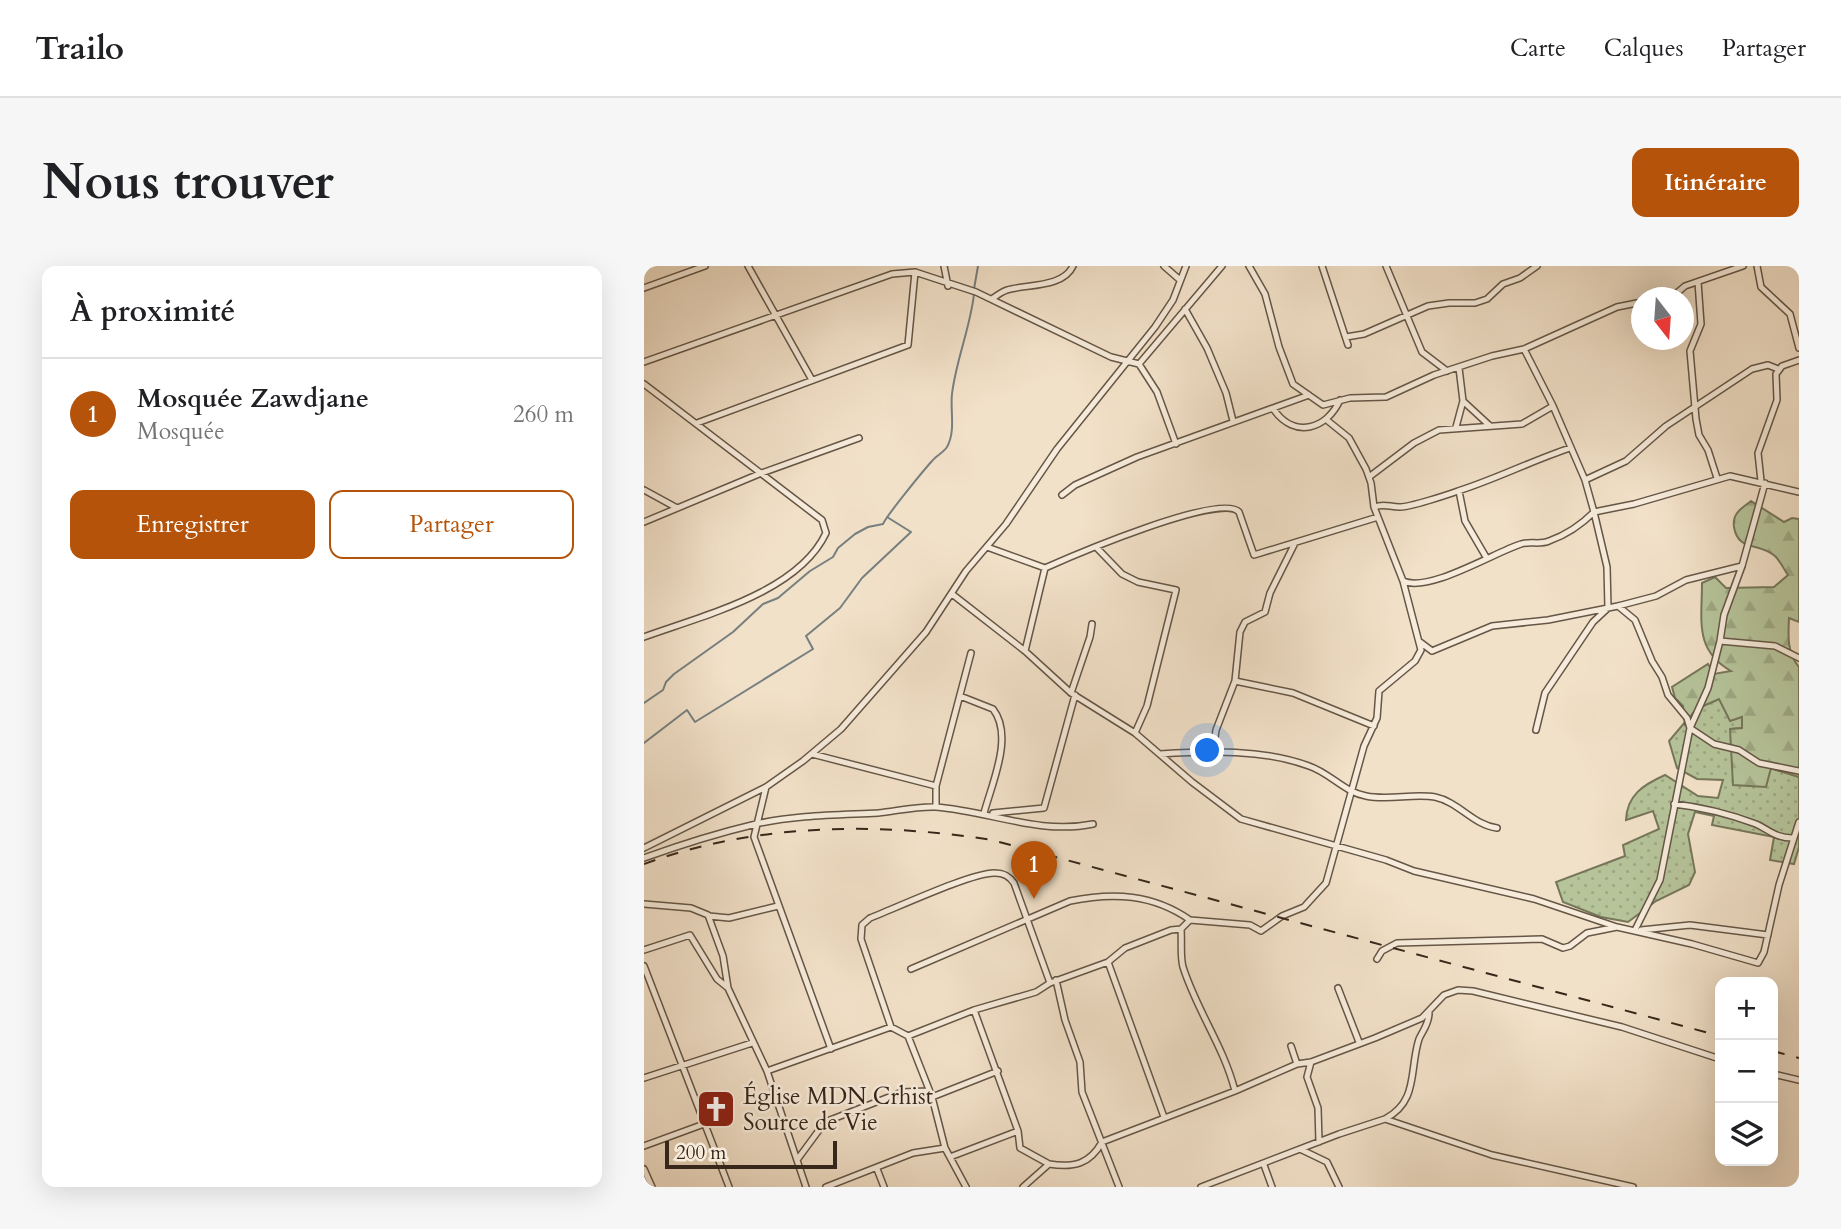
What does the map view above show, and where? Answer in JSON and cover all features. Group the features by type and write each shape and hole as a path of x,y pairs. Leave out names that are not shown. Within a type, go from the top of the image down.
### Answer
{"street":[{"path":"644,288 705,266"},
{"path":"748,266 812,380"},
{"path":"944,266 948,285"},
{"path":"992,299 1008,289 1046,283 1069,273 1073,266"},
{"path":"1164,266 1180,280"},
{"path":"644,848 766,787 841,729 926,632 1057,449 1164,314 1186,266"},
{"path":"1139,364 1223,266"},
{"path":"1249,266 1265,294 1279,347 1293,384 1323,405 1340,400 1386,397 1447,371 1524,349 1617,307 1631,304"},
{"path":"1322,266 1348,345"},
{"path":"1386,266 1422,352 1447,371"},
{"path":"1346,337 1408,317 1428,306 1487,299 1503,284 1520,278 1537,266"},
{"path":"1684,287 1743,266"},
{"path":"1757,266 1761,286 1790,314 1799,348"},
{"path":"697,423 908,345 915,272"},
{"path":"644,362 892,274 915,272 973,291 1127,362 1139,364 1157,392 1176,444"},
{"path":"1698,282 1702,324 1690,351 1699,435 1708,450 1717,478"},
{"path":"1185,309 1207,348 1226,393 1233,421"},
{"path":"1524,349 1553,405 1585,480 1607,567 1608,608 1593,622 1545,693 1536,730"},
{"path":"1585,480 1626,461 1696,405 1752,369 1768,365 1778,369 1799,359"},
{"path":"1456,427 1463,401 1459,368"},
{"path":"1635,930 1660,880 1690,728 1708,688 1724,615 1742,566 1763,482 1758,453 1777,400 1778,369"},
{"path":"644,384 822,520 825,533 805,561 762,592 644,638"},
{"path":"1062,495 1112,467 1233,421 1274,410 1309,396"},
{"path":"1274,410 1284,421 1304,428 1328,421 1340,400"},
{"path":"1463,401 1489,425"},
{"path":"1369,477 1429,434 1456,427 1522,424 1553,405"},
{"path":"1328,421 1349,438 1369,477 1374,507 1403,581 1420,642 1420,656"},
{"path":"644,522 759,474 859,438"},
{"path":"1374,507 1384,504 1401,507 1459,491 1570,448"},
{"path":"1403,581 1411,584 1424,582 1453,573 1486,557 1496,557 1521,544 1550,541 1580,526 1594,512 1634,505 1717,478 1742,477 1799,492"},
{"path":"644,490 677,508"},
{"path":"1459,491 1465,521 1486,557"},
{"path":"987,547 1045,568 1189,512 1226,506 1239,512 1254,555 1378,517"},
{"path":"1213,752 1216,730 1235,681 1240,632 1245,622 1265,612 1270,593 1294,544"},
{"path":"1097,548 1122,574 1138,582 1176,590 1147,706 1135,733"},
{"path":"911,969 1070,901 1107,895 1140,897 1172,908 1190,920 1250,925 1261,931 1313,900 1326,883 1366,740 1374,726 1379,691 1420,656 1507,622 1548,620 1618,606 1656,596 1686,580 1742,566"},
{"path":"1025,651 1045,568"},
{"path":"952,594 1025,651 1073,694 1135,733 1241,819 1336,845 1414,871 1534,899 1617,927 1692,944 1754,964 1761,960 1792,838 1799,822"},
{"path":"1618,606 1635,620 1668,695 1687,718 1690,728 1714,744 1739,750 1759,763 1799,771"},
{"path":"644,858 757,824 936,807 968,814 1044,808 1092,624"},
{"path":"1420,642 1432,651"},
{"path":"1720,642 1775,646 1799,658"},
{"path":"936,807 936,786 971,653"},
{"path":"1235,681 1293,693 1374,726"},
{"path":"960,696 993,709 1002,730 987,813"},
{"path":"812,754 936,786"},
{"path":"1160,754 1245,754 1311,766 1351,792 1385,799 1436,797 1452,803 1486,827 1497,828"},
{"path":"766,787 754,836 831,1049"},
{"path":"1674,804 1702,807 1757,825 1775,836 1792,838"},
{"path":"987,813 1039,827 1072,828 1093,824"},
{"path":"966,1187 945,1148 931,1094 908,1036 891,1027 861,939 864,922 979,876 999,873 1010,877 1014,883 1053,981 1080,1062 1082,1092 1119,1187"},
{"path":"644,904 691,908 706,912 709,916 723,956 728,988 767,1071 806,1187"},
{"path":"709,916 729,918 778,906"},
{"path":"908,1036 974,1010 1036,992 1053,981 1108,962 1125,948 1171,930 1181,929 1190,920"},
{"path":"1635,930 1690,925 1768,935"},
{"path":"1377,959 1382,951 1397,943 1542,939 1563,948 1587,933 1617,927"},
{"path":"1181,929 1182,964 1207,1025 1223,1051 1235,1091"},
{"path":"644,950 690,936 716,979 728,988"},
{"path":"1108,962 1164,1117"},
{"path":"644,966 729,1187"},
{"path":"1338,988 1359,1042"},
{"path":"974,1010 1018,1130 1020,1148 1049,1164 1062,1166 1081,1163 1094,1157 1102,1142 1297,1064 1311,1062 1375,1038 1429,1013 1444,995 1458,990 1473,991 1622,1027 1715,1057"},
{"path":"1201,1187 1385,1119 1400,1111 1407,1097 1419,1039 1429,1013"},
{"path":"767,1071 891,1027"},
{"path":"644,1078 752,1043"},
{"path":"1291,1046 1297,1064"},
{"path":"1311,1062 1307,1077 1318,1108 1320,1142"},
{"path":"796,1160 825,1122 902,1092 931,1094 998,1071"},
{"path":"1778,1075 1799,1080"},
{"path":"1385,1119 1492,1155 1633,1187"},
{"path":"644,1146 704,1124"},
{"path":"950,1157 1018,1130"},
{"path":"826,1187 913,1153 945,1148"},
{"path":"1302,1150 1327,1162 1339,1187"},
{"path":"1023,1187 1049,1164"},
{"path":"1264,1165 1272,1187"},
{"path":"644,1169 652,1187"},
{"path":"877,1169 884,1187"}],"green space":[{"path":"1751,501 1784,522 1792,518 1799,519 1799,622 1789,618 1788,631 1790,650 1799,667 1799,777 1771,768 1766,787 1733,785 1730,729 1742,728 1742,717 1730,721 1719,699 1696,709 1685,724 1683,706 1675,698 1672,687 1708,664 1714,674 1731,671 1719,663 1706,644 1701,622 1702,583 1715,577 1726,588 1774,587 1788,575 1775,556 1745,543 1736,535 1734,527 1738,511"},
{"path":"1719,699 1742,717 1743,728 1731,729 1770,768 1799,777 1799,847 1794,864 1770,860 1774,837 1712,825 1714,816 1695,812 1688,834 1695,872 1689,885 1656,901 1628,922 1601,917 1563,902 1556,882 1625,856 1623,845 1659,829 1653,811 1626,820 1629,804 1643,787 1665,775 1698,796 1718,798 1723,780 1697,779 1677,768 1669,741 1696,709"}],"waterway":[{"path":"974,289 978,266"},
{"path":"644,703 663,690 674,674 733,632 763,604 778,598 810,571 833,557 838,548 855,534 868,527 883,524 921,474 945,449 951,434 954,381 974,294"},
{"path":"644,743 687,710 695,722 813,649 806,636 840,608 862,578 911,532 887,517"}],"railway":[{"path":"644,864 729,840 817,830 905,830 992,840 1715,1035"},
{"path":"1778,1052 1799,1058"}],"place":[{"name":"Mosquée Zawdjane","path":"1034,899"},
{"name":"Église MDN Crhist Source de Vie","path":"716,1109"}]}
